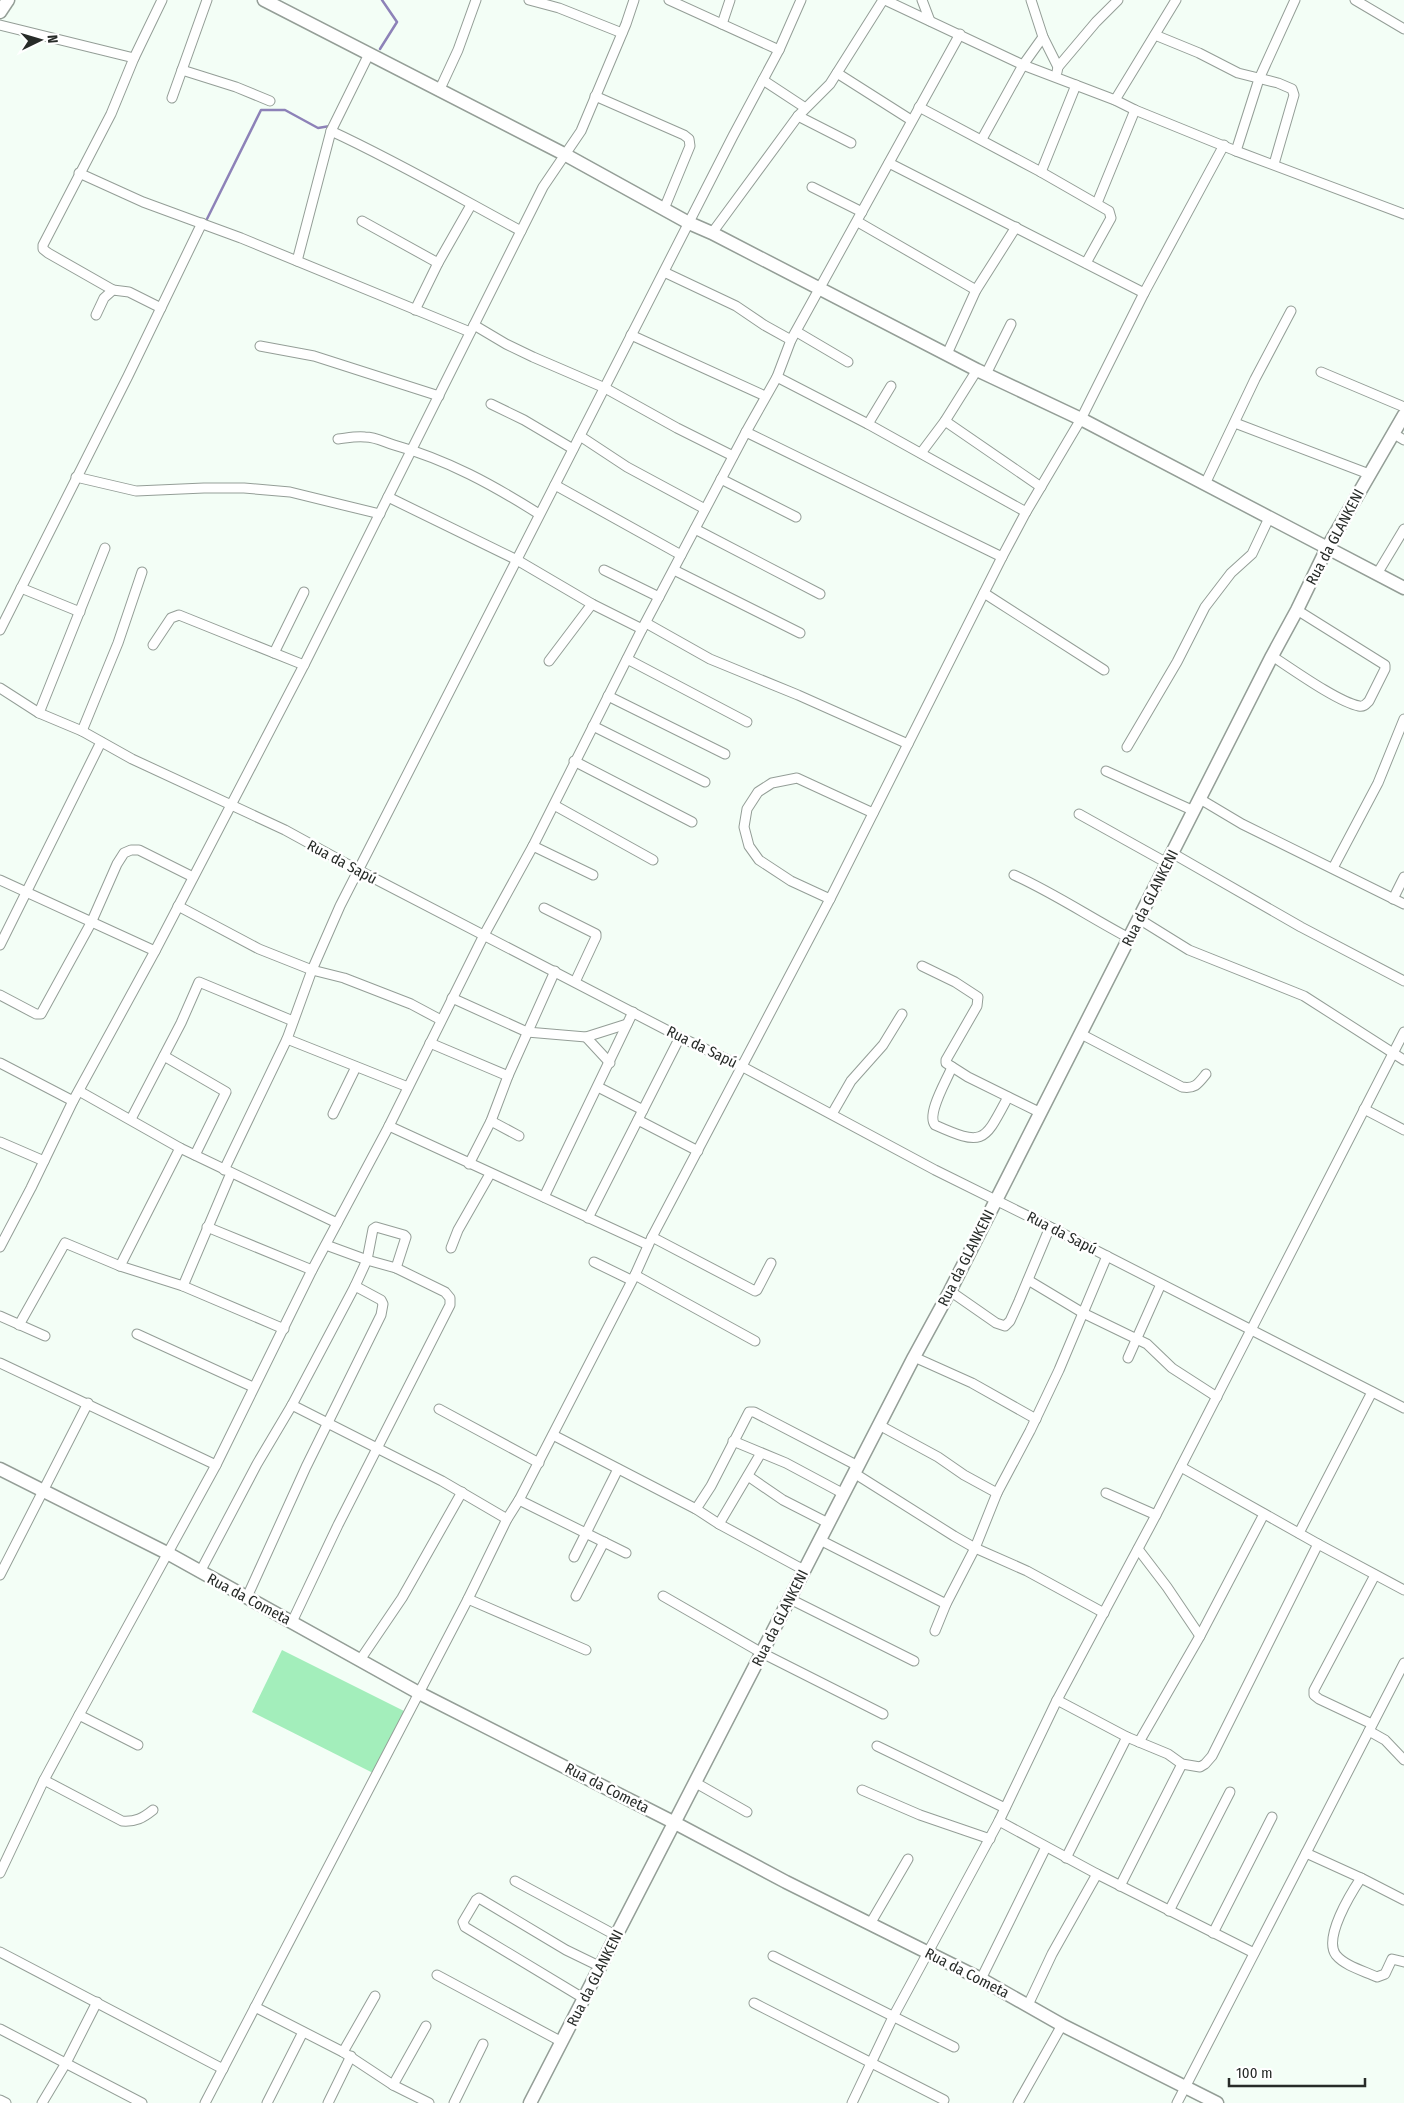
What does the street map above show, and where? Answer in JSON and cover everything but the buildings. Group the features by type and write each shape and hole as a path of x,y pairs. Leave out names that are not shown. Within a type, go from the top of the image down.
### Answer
{"street":[{"path":"0,12 8,0"},
{"path":"161,308 130,292 113,290 43,249 43,245 111,114 134,58 162,0"},
{"path":"172,98 207,0"},
{"path":"264,0 564,154 689,223 712,233 982,372 1081,419 1404,588"},
{"path":"439,91 458,50 476,0"},
{"path":"529,0 559,4 622,33"},
{"path":"1,1244 73,1101 155,951 304,665 542,187 578,135 596,96 634,0"},
{"path":"669,0 779,50"},
{"path":"722,24 730,0"},
{"path":"182,1286 207,1227 227,1172 287,1039 312,970 340,906 539,514 779,50 802,0"},
{"path":"712,233 804,107 825,89 837,73 884,0 1023,65 1115,100 1236,151 1404,214"},
{"path":"922,0 930,21"},
{"path":"1030,0 1043,37 1058,67"},
{"path":"1056,77 1058,67 1096,22 1118,0"},
{"path":"1115,100 1176,0"},
{"path":"1236,151 1259,79 1295,0"},
{"path":"1361,2 1404,29"},
{"path":"0,25 134,58"},
{"path":"0,1873 44,1780 216,1465 312,1270 388,1126 484,935 533,846 574,761 705,509 777,377 791,340 858,222 911,120 960,34"},
{"path":"1155,35 1199,53 1238,73 1292,88 1294,92 1274,164"},
{"path":"982,139 1023,65 1043,37"},
{"path":"297,261 331,131 368,54"},
{"path":"182,70 236,87 270,101"},
{"path":"837,73 911,120"},
{"path":"763,80 804,107"},
{"path":"1041,172 1076,86"},
{"path":"596,96 684,135 689,139 690,146 664,209"},
{"path":"919,107 982,139 1109,211 1111,218 1086,263"},
{"path":"1097,203 1135,110"},
{"path":"798,116 851,143"},
{"path":"331,131 408,168 521,231"},
{"path":"205,2103 468,1599 507,1519 553,1435 650,1241 830,899 1002,557 1026,512 1081,419 1144,293 1224,145"},
{"path":"889,162 1144,293"},
{"path":"79,173 143,202 202,223 415,310 472,328 605,388 677,428 733,456"},
{"path":"812,187 862,212"},
{"path":"415,310 438,263 472,205"},
{"path":"362,221 438,263"},
{"path":"858,222 976,290"},
{"path":"0,630 202,223"},
{"path":"947,354 976,290 1016,227"},
{"path":"664,272 736,306 791,340"},
{"path":"96,315 104,298 113,290"},
{"path":"1205,484 1291,311"},
{"path":"921,453 982,372 1011,324"},
{"path":"797,332 848,362"},
{"path":"631,335 765,396"},
{"path":"260,346 314,356 439,396"},
{"path":"1321,372 1404,407"},
{"path":"777,377 868,424 1026,512"},
{"path":"868,424 891,386"},
{"path":"491,404 524,420 573,449"},
{"name":"Rua da GLANKENI","path":"530,2103 828,1523 950,1292 1327,548 1369,474 1399,437 1404,415"},
{"path":"945,422 1041,487"},
{"path":"1235,423 1369,474"},
{"path":"746,432 1002,557"},
{"path":"338,439 363,436 378,438 413,449 457,466 539,514"},
{"path":"580,436 627,467 705,509"},
{"path":"76,478 136,491 244,488 290,492 380,514"},
{"path":"721,479 796,516"},
{"path":"555,485 681,555"},
{"path":"388,497 517,560 592,604 644,626 710,658 908,744"},
{"path":"1127,747 1205,608 1231,573 1252,554 1269,518"},
{"path":"695,529 820,594"},
{"path":"1377,574 1404,529"},
{"path":"40,713 105,548"},
{"path":"604,570 659,598"},
{"path":"674,570 800,634"},
{"path":"82,731 118,643 142,572"},
{"path":"21,588 80,612"},
{"path":"274,653 304,592"},
{"path":"984,593 1104,670"},
{"path":"549,661 592,604"},
{"path":"1272,656 1325,690 1352,703 1360,706 1365,705 1369,701 1385,669 1385,665 1297,610"},
{"path":"154,645 170,618 180,615 304,665"},
{"path":"627,659 747,722"},
{"name":"Rua da Sapú","path":"0,688 40,713 82,731 132,759 285,830 358,870 680,1037 743,1067 935,1170 1404,1408"},
{"path":"608,696 725,754"},
{"path":"1334,868 1378,783 1404,719"},
{"path":"593,726 706,782"},
{"path":"0,945 101,742"},
{"path":"574,761 692,822"},
{"path":"1106,770 1194,811"},
{"path":"830,899 791,881 759,860 749,846 744,827 747,809 758,792 772,783 796,778 873,813"},
{"path":"1200,799 1242,824 1404,904"},
{"path":"554,805 653,860"},
{"path":"1079,814 1170,858 1404,981"},
{"path":"533,846 593,875"},
{"path":"0,995 36,1014 41,1014 91,923 117,864 124,854 131,850 139,850 193,877"},
{"path":"1014,875 1047,891 1129,938"},
{"path":"1393,899 1404,877"},
{"path":"0,880 155,951"},
{"path":"178,906 259,949 312,970 344,978 402,1001 441,1020"},
{"path":"544,908 596,934 575,982"},
{"path":"1139,919 1189,950 1304,996 1404,1060"},
{"path":"922,966 955,982 978,998 977,1006 946,1063 952,1068 1041,1113"},
{"path":"469,1164 491,1121 508,1076 555,971"},
{"path":"131,1119 164,1056 199,982 293,1022"},
{"path":"452,998 528,1032 586,1037 627,1024"},
{"path":"544,1197 633,1012"},
{"path":"832,1114 851,1080 883,1045 902,1014"},
{"path":"852,2103 893,2017 990,1839 1057,1700 1156,1516 1404,1032"},
{"path":"1081,1034 1182,1087 1190,1088 1196,1086 1206,1074"},
{"path":"586,1037 610,1062"},
{"path":"588,1218 680,1037"},
{"path":"287,1039 408,1087"},
{"path":"430,1043 508,1076"},
{"path":"164,1056 226,1092 195,1155"},
{"path":"0,1063 73,1101"},
{"path":"333,1114 356,1067"},
{"path":"952,1068 936,1102 932,1117 934,1125 959,1136 985,1136 991,1130 1008,1097"},
{"path":"598,1087 643,1110"},
{"path":"79,1091 180,1148 337,1223"},
{"path":"1364,1109 1404,1130"},
{"path":"638,1120 698,1151"},
{"path":"491,1121 519,1136"},
{"path":"388,1126 588,1218 650,1241 755,1291 771,1263"},
{"path":"0,1142 44,1161"},
{"path":"120,1266 180,1148"},
{"path":"451,1248 458,1230 490,1174"},
{"path":"207,1227 312,1270"},
{"path":"200,1572 355,1286 367,1260 373,1229 379,1227 406,1237 396,1268"},
{"path":"950,1292 1002,1327 1010,1322 1050,1227"},
{"path":"19,1325 64,1243 120,1266 182,1286 284,1329"},
{"path":"292,1622 338,1525 450,1305 450,1298 445,1292 396,1268 326,1245"},
{"path":"935,1631 946,1604 975,1548 997,1494 1060,1370 1107,1256"},
{"path":"594,1262 633,1278 755,1341"},
{"path":"1028,1280 1083,1313 1137,1338 1153,1348 1172,1368 1217,1397"},
{"path":"1128,1358 1161,1284"},
{"path":"247,1597 306,1467 383,1310 384,1304 381,1300 355,1286"},
{"path":"0,1316 45,1336"},
{"path":"137,1334 253,1387"},
{"path":"914,1357 972,1384 1036,1419"},
{"path":"0,1363 216,1465"},
{"path":"1299,1533 1372,1392"},
{"path":"0,1575 88,1404"},
{"path":"292,1405 462,1492 507,1519"},
{"path":"439,1409 539,1462"},
{"path":"696,1509 711,1486 749,1412 752,1412 856,1470 932,1523 975,1548 1027,1571 1104,1613"},
{"path":"879,1425 938,1457 997,1494"},
{"path":"553,1435 696,1509 719,1524 804,1570"},
{"path":"733,1441 786,1463 844,1494"},
{"path":"719,1524 760,1453"},
{"path":"1181,1467 1404,1590"},
{"name":"Rua da Cometa","path":"0,1469 169,1554 419,1693 981,1980 1062,2025 1217,2103"},
{"path":"574,1557 618,1469"},
{"path":"748,1476 782,1500 828,1523"},
{"path":"360,1660 402,1598 462,1492"},
{"path":"1106,1493 1156,1516"},
{"path":"519,1500 626,1553"},
{"path":"1139,1742 1200,1636 1264,1514"},
{"path":"820,1540 946,1604"},
{"path":"576,1596 604,1542"},
{"path":"1057,1700 1127,1737 1168,1754 1182,1764 1200,1767 1206,1764 1212,1756 1318,1544"},
{"path":"1138,1549 1167,1587 1200,1636"},
{"path":"1375,1575 1314,1690 1314,1694 1319,1699 1371,1727 1404,1760"},
{"path":"663,1596 762,1653 883,1714"},
{"path":"468,1599 586,1650"},
{"path":"790,1599 914,1661"},
{"path":"1177,2103 1404,1663"},
{"path":"79,1715 138,1745"},
{"path":"1066,1858 1127,1737"},
{"path":"877,1746 908,1763 1005,1808"},
{"path":"1120,1886 1182,1764"},
{"path":"44,1780 122,1821 133,1822 153,1810"},
{"path":"696,1783 747,1812"},
{"path":"862,1790 920,1815 990,1839"},
{"path":"1168,1911 1230,1792"},
{"path":"1213,1933 1272,1817"},
{"path":"999,1821 1168,1911 1254,1953"},
{"path":"981,1980 1046,1847"},
{"path":"1306,1853 1404,1900"},
{"path":"870,1924 908,1859"},
{"path":"1028,2005 1052,1954 1097,1874"},
{"path":"1361,1878 1350,1895 1333,1936 1332,1945 1335,1954 1341,1960 1377,1977 1385,1974 1392,1960 1404,1962"},
{"path":"515,1881 617,1936"},
{"path":"584,1998 465,1927 463,1922 476,1900 480,1898 566,1950 601,1967"},
{"path":"0,1952 223,2069"},
{"path":"773,1956 954,2047"},
{"path":"437,1974 562,2042"},
{"path":"328,2103 347,2054 374,1996"},
{"path":"42,2103 66,2063 97,2002"},
{"path":"754,2003 944,2100"},
{"path":"255,2007 347,2054 393,2085 429,2103"},
{"path":"1018,2103 1062,2025"},
{"path":"393,2085 426,2026"},
{"path":"0,2029 142,2103"},
{"path":"266,2103 303,2032"},
{"path":"454,2103 483,2044"},
{"path":"0,2100 6,2103"}],"green space":[{"path":"282,1650 404,1711 373,1773 252,1712"}],"waterway":[{"path":"380,49 397,22 382,0"},
{"path":"205,223 261,110 285,110 318,128 330,126"}]}
